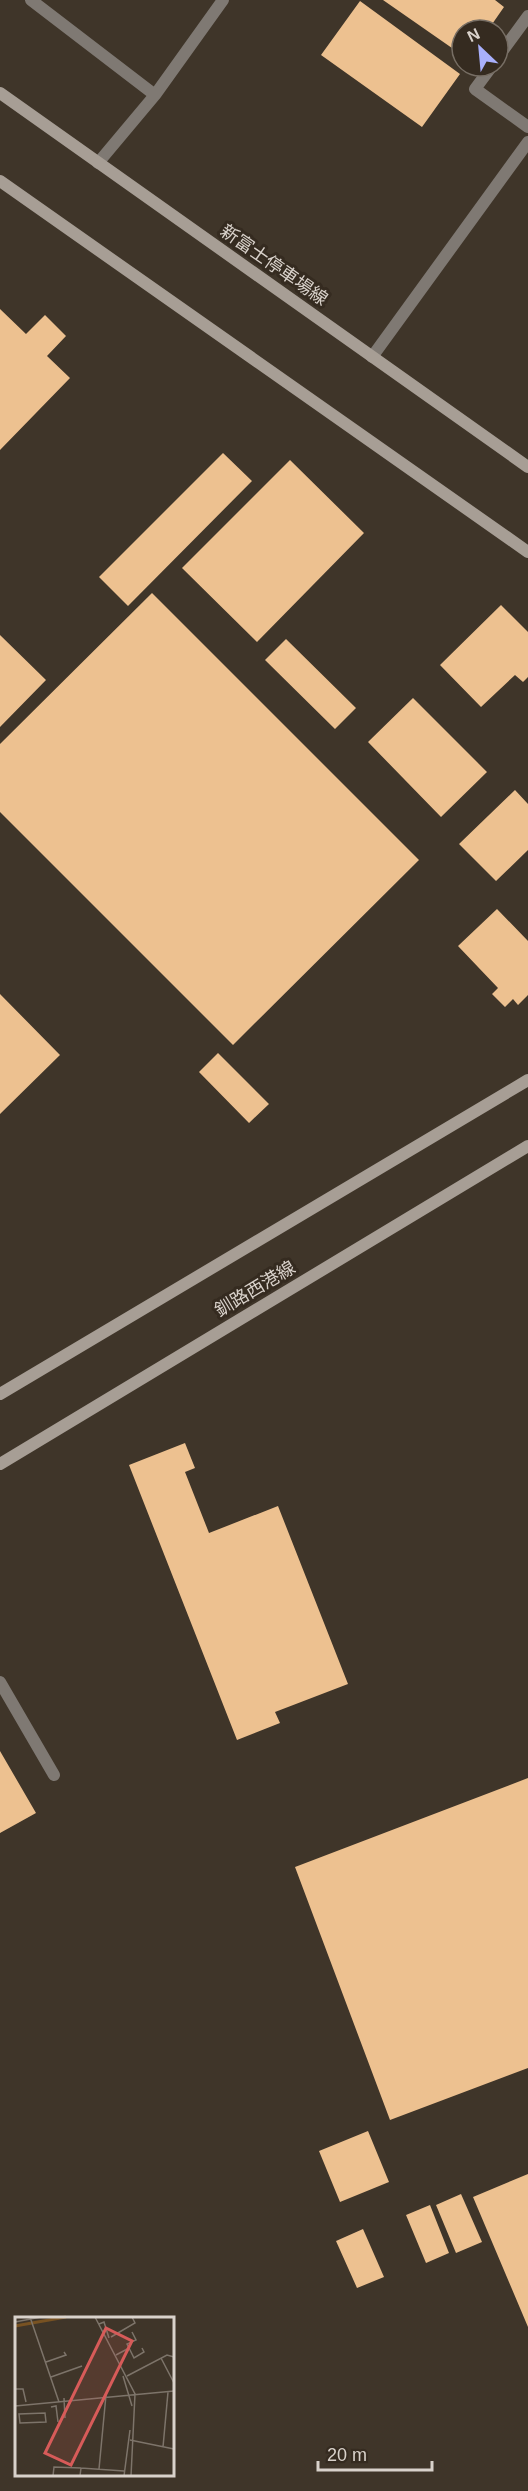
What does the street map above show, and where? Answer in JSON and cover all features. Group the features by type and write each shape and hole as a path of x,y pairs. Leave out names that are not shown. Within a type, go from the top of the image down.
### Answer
{"main road":[{"name":"新富士停車場線","path":"0,93 528,467"},
{"path":"0,181 528,552"},
{"path":"0,1394 528,1080"},
{"name":"釧路西港線","path":"0,1464 528,1146"}],"lane":[{"path":"31,0 155,95"},
{"path":"98,162 155,95 223,0"},
{"path":"510,41 528,16"},
{"path":"483,78 475,89 528,127"},
{"path":"372,357 528,142"},
{"path":"0,1682 54,1775"}],"building":[{"path":"383,0 495,0 504,7 496,18 450,18 450,47"},
{"path":"360,1 450,67 450,78 457,78 422,127 321,55"},
{"path":"0,309 26,334 45,315 66,336 47,356 70,378 0,450"},
{"path":"223,453 252,481 128,606 99,577"},
{"path":"290,460 364,533 257,642 182,568"},
{"path":"152,593 419,860 233,1045 0,812 0,744"},
{"path":"501,605 528,632 528,677 523,682 515,675 481,707 440,665"},
{"path":"0,635 46,680 0,727"},
{"path":"286,639 356,708 335,729 265,660"},
{"path":"413,698 487,772 441,817 368,742"},
{"path":"515,790 528,804 528,850 496,881 459,844"},
{"path":"497,909 528,941 528,995 518,1005 513,999 505,1007 492,994 498,988 458,946"},
{"path":"0,994 60,1055 0,1114"},
{"path":"218,1053 269,1104 249,1123 199,1072"},
{"path":"185,1443 195,1468 185,1472 209,1533 278,1506 348,1684 275,1712 280,1723 237,1740 129,1465"},
{"path":"0,1751 36,1813 0,1833"},
{"path":"528,1778 528,2068 390,2120 295,1867"},
{"path":"368,2131 389,2182 340,2202 319,2151"},
{"path":"528,2174 528,2327 473,2197"},
{"path":"461,2194 482,2242 456,2253 436,2205"},
{"path":"430,2205 449,2253 426,2263 406,2215"},
{"path":"363,2229 384,2277 357,2288 336,2241"}]}
